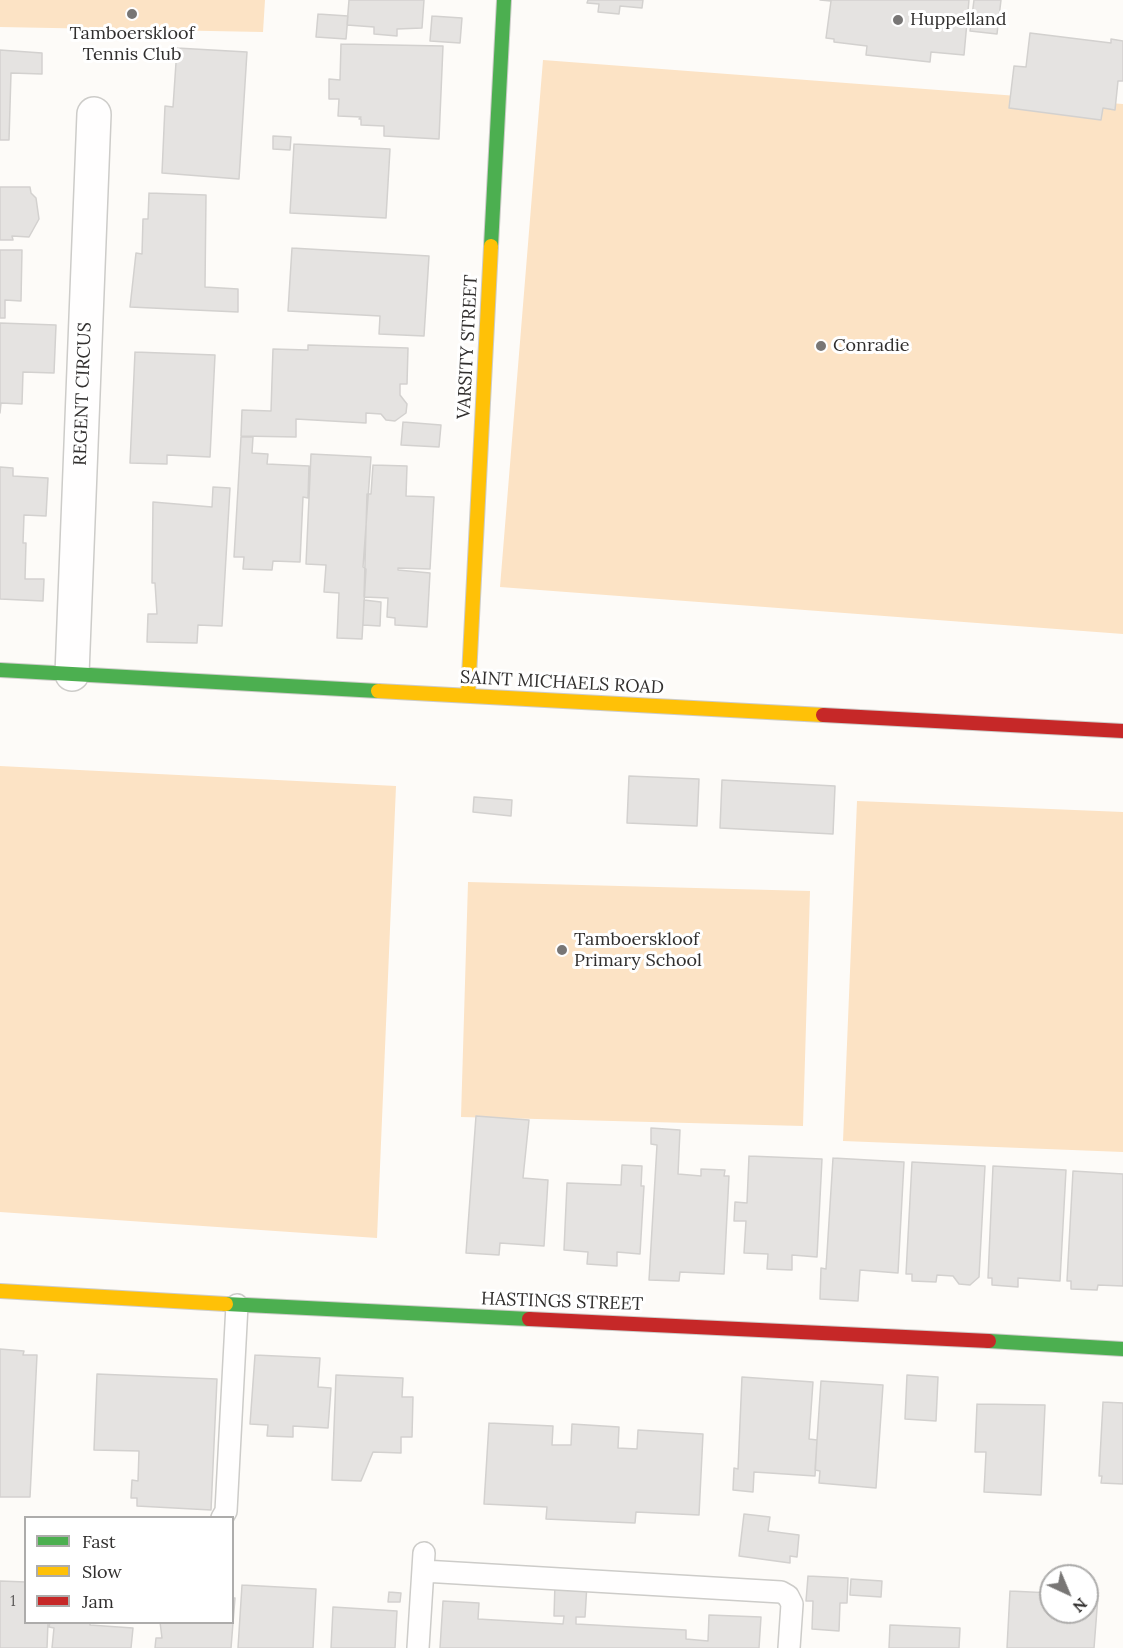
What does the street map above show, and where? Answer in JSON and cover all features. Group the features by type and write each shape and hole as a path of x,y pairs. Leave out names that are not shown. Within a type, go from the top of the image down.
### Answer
{"street":[{"name":"VARSITY STREET","path":"468,696 504,0"},
{"name":"REGENT CIRCUS","path":"72,674 94,114"},
{"name":"SAINT MICHAELS ROAD","path":"0,670 1123,731"},
{"name":"HASTINGS STREET","path":"0,1291 427,1315 800,1330 1123,1349"}],"lane":[{"path":"223,1516 226,1511 237,1305"},
{"path":"418,1648 424,1562 781,1592 788,1596 792,1604 789,1648"}],"shaded area":[{"name":"Tamboerskloof Tennis Club","path":"0,0 265,0 263,32 0,27"},
{"name":"Conradie","path":"543,60 1123,104 1123,634 500,587"},
{"path":"0,766 396,786 377,1238 0,1212"},
{"path":"857,801 1123,812 1123,1152 843,1141"},
{"path":"468,882 810,891 803,1126 461,1117"}],"building":[{"path":"349,0 424,0 422,28 397,29 397,36 374,34 374,27 347,25"},
{"path":"588,0 643,0 642,8 620,6 619,14 598,12 599,4 587,3"},
{"name":"Huppelland","path":"820,0 969,0 964,55 931,52 930,62 866,55 867,46 834,42 834,39 826,38 831,1"},
{"path":"974,0 1001,0 997,34 970,31"},
{"path":"318,14 348,16 346,39 316,37"},
{"path":"432,16 462,18 460,43 430,41"},
{"path":"1030,33 1111,43 1111,39 1123,41 1123,81 1118,81 1115,110 1103,108 1101,120 1009,108 1014,66 1026,67"},
{"path":"341,44 443,46 439,139 384,136 384,126 361,125 361,119 359,119 361,117 338,116 339,99 329,99 329,79 340,80"},
{"path":"177,48 247,52 239,179 162,173 165,106 173,107"},
{"path":"0,50 42,53 42,74 11,73 9,140 0,140"},
{"path":"273,136 291,137 290,150 273,149"},
{"path":"294,144 390,149 386,218 290,213"},
{"path":"0,187 30,187 31,193 36,198 39,219 29,237 12,236 13,240 0,240"},
{"path":"149,193 206,195 205,287 238,289 238,312 130,307 136,253 142,254 143,219 148,219"},
{"path":"292,248 429,256 424,336 379,334 380,316 288,311"},
{"path":"0,250 22,250 21,301 5,300 5,318 0,318"},
{"path":"0,323 56,325 54,373 23,372 22,404 1,403 0,413"},
{"path":"308,345 408,348 407,384 400,384 400,395 407,404 406,413 395,421 386,420 381,414 366,413 366,423 296,419 296,437 241,436 242,410 271,411 273,349 308,350"},
{"path":"135,352 215,355 210,457 167,455 167,464 130,463"},
{"path":"403,422 441,425 439,447 401,445"},
{"path":"241,437 253,437 252,453 268,454 267,464 309,466 308,498 303,497 300,562 273,561 272,570 243,569 244,557 234,557"},
{"path":"311,454 371,457 363,567 366,569 362,639 337,638 339,593 324,592 326,565 306,564"},
{"path":"373,465 407,466 406,496 434,497 430,569 398,568 398,570 430,573 427,627 395,625 395,618 387,617 388,598 364,597 367,494 371,494"},
{"path":"0,467 13,468 13,476 48,478 46,516 24,515 25,579 44,579 43,601 0,599"},
{"path":"213,487 230,488 222,626 198,625 197,643 147,642 148,614 157,614 155,583 152,583 153,502 212,507"},
{"path":"364,600 381,602 380,626 363,625"},
{"path":"629,776 699,779 697,826 627,823"},
{"path":"722,780 835,786 833,834 720,828"},
{"path":"474,797 512,800 511,816 473,812"},
{"path":"476,1116 529,1120 523,1178 548,1180 544,1246 500,1243 499,1255 466,1253"},
{"path":"651,1128 680,1130 678,1174 701,1176 701,1169 725,1170 724,1176 729,1176 724,1274 680,1272 679,1281 649,1280 657,1145 651,1144"},
{"path":"749,1156 822,1159 817,1257 792,1255 792,1270 767,1269 768,1254 744,1253 746,1221 734,1221 735,1202 747,1203"},
{"path":"833,1158 904,1162 898,1273 860,1270 858,1301 820,1299 821,1268 826,1269"},
{"path":"912,1162 985,1166 979,1277 970,1285 959,1284 953,1276 937,1275 936,1282 912,1281 912,1274 906,1274"},
{"path":"622,1165 642,1166 641,1186 644,1186 640,1254 617,1252 617,1266 587,1264 588,1252 564,1250 567,1183 621,1185"},
{"path":"993,1166 1066,1170 1060,1281 1018,1278 1018,1287 992,1285 992,1278 988,1278"},
{"path":"1073,1171 1123,1174 1123,1286 1098,1285 1097,1290 1071,1289 1071,1281 1067,1281"},
{"path":"0,1349 24,1351 23,1355 37,1355 30,1497 0,1497"},
{"path":"255,1355 320,1358 318,1387 331,1388 328,1428 293,1426 293,1437 267,1436 268,1425 250,1424"},
{"path":"97,1374 217,1379 211,1510 137,1506 137,1498 131,1498 132,1480 138,1481 139,1451 94,1450"},
{"path":"336,1375 403,1378 402,1397 413,1397 412,1437 401,1437 401,1453 373,1452 361,1481 332,1480"},
{"path":"907,1375 938,1377 936,1421 905,1419"},
{"path":"742,1377 813,1382 809,1439 817,1440 815,1476 754,1472 753,1492 733,1490 734,1468 738,1469"},
{"path":"821,1381 883,1385 876,1488 819,1483 820,1471 815,1470"},
{"path":"1103,1402 1123,1403 1123,1484 1101,1483 1102,1476 1099,1476"},
{"path":"977,1404 1045,1405 1041,1495 984,1492 986,1452 975,1452"},
{"path":"489,1423 553,1426 552,1445 571,1445 572,1424 619,1427 618,1448 637,1449 638,1430 703,1434 699,1515 636,1512 635,1523 546,1519 547,1507 484,1504"},
{"path":"744,1514 770,1517 768,1531 799,1535 797,1557 790,1556 790,1563 739,1556"},
{"path":"808,1576 848,1578 847,1603 840,1603 839,1631 812,1629 813,1601 806,1601"},
{"path":"851,1579 882,1581 881,1597 850,1595"},
{"path":"0,1581 24,1582 24,1624 48,1624 47,1648 0,1648"},
{"path":"555,1583 587,1584 585,1617 576,1617 576,1624 686,1630 686,1639 708,1641 709,1615 761,1617 759,1648 440,1648 443,1601 479,1603 478,1619 563,1624 564,1616 554,1616"},
{"path":"242,1585 316,1589 313,1648 238,1648"},
{"path":"1010,1591 1039,1592 1039,1624 1096,1624 1094,1648 1007,1648"},
{"path":"389,1592 401,1593 400,1602 388,1602"},
{"path":"333,1607 397,1611 395,1648 331,1648"},
{"path":"50,1624 90,1624 133,1628 131,1648 52,1648 54,1628 49,1627"},
{"path":"160,1624 233,1624 231,1648 155,1648 156,1638 162,1638"},
{"path":"890,1625 960,1628 959,1648 889,1648"}],"traffic: fast":[{"path":"491,246 504,0"},
{"path":"0,670 378,691"},
{"path":"226,1304 529,1319"},
{"path":"989,1341 1123,1349"}],"traffic: slow":[{"path":"468,696 491,246"},
{"path":"378,691 823,715"},
{"path":"0,1291 226,1304"}],"traffic: jam":[{"path":"823,715 1123,731"},
{"path":"529,1319 989,1341"}],"place":[{"name":"Tamboerskloof Tennis Club","path":"132,14"},
{"name":"Huppelland","path":"898,20"},
{"name":"Conradie","path":"821,346"},
{"name":"Tamboerskloof Primary School","path":"562,950"}]}
